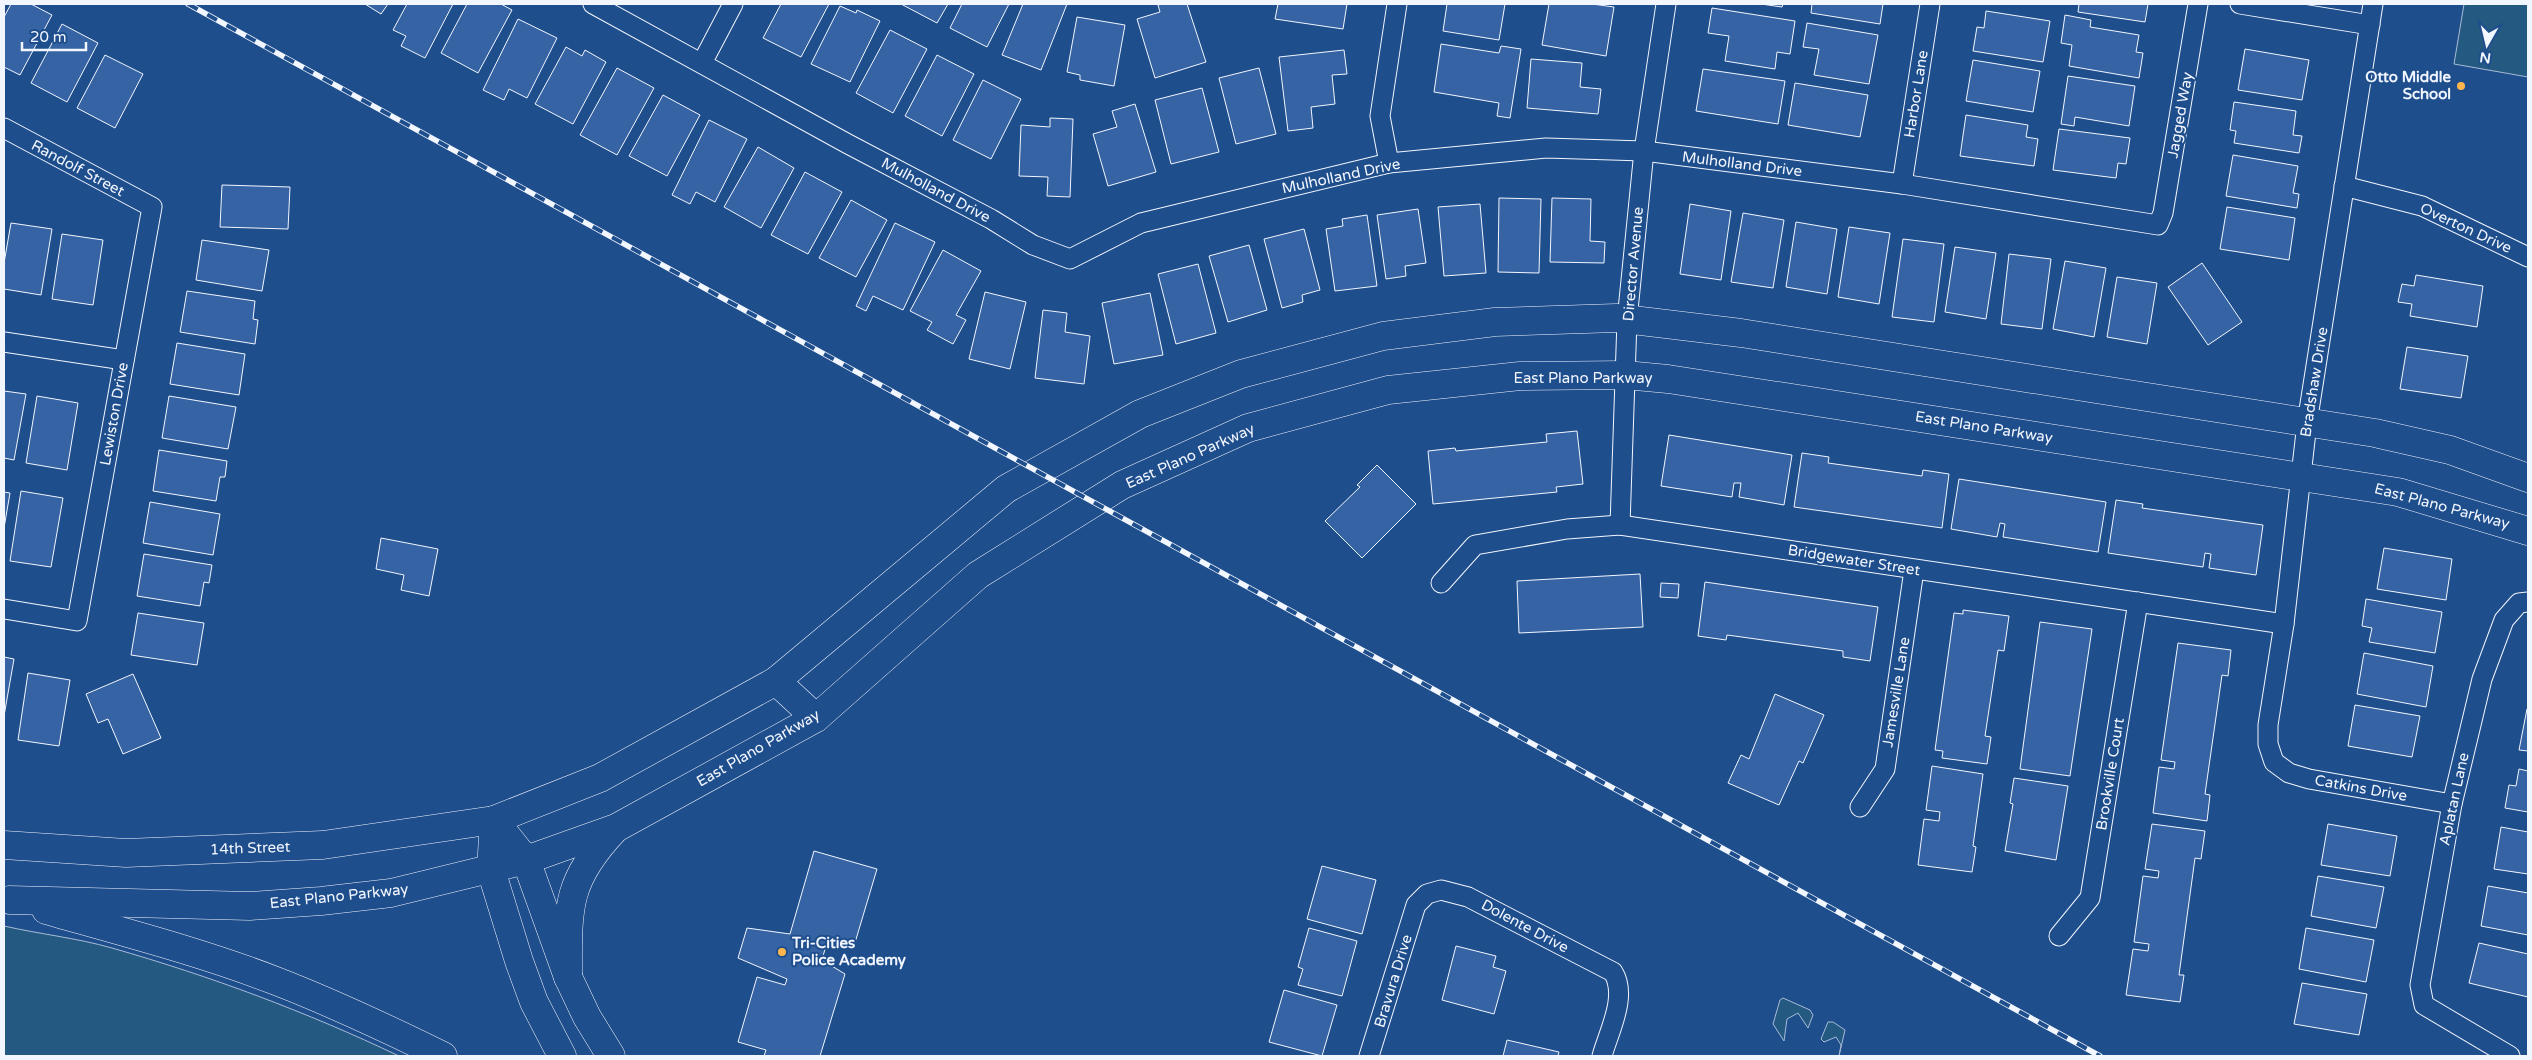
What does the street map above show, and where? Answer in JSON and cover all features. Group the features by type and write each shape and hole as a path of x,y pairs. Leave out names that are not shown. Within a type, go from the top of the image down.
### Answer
{"main road":[{"path":"494,820 600,778 776,681 1006,489 1140,414 1241,374 1383,336 1495,322 1627,320 1741,333 2375,433 2450,450 2528,478"},
{"name":"East Plano Parkway","path":"7,899 259,905 391,893 492,870 616,828 816,718 978,575 1122,485 1248,428 1388,390 1520,376 1625,375 1668,379 2300,475 2398,492 2528,531"},
{"path":"776,681 816,718"},
{"path":"494,820 526,860 568,977 587,1017 611,1056"},
{"path":"494,820 492,870 519,961 534,1002 562,1056"},
{"name":"14th Street","path":"4,845 126,853 323,845 494,820"},
{"path":"568,977 568,922 571,901 584,867 593,852 616,828"},
{"path":"7,899 166,944 276,981 336,1005 443,1056"}],"street":[{"name":"Mulholland Drive","path":"593,4 848,144 991,219 1033,245 1070,258 1141,222 1389,164 1546,148 1644,151 1902,184 2158,225"},
{"path":"702,63 733,4"},
{"path":"1389,164 1380,116 1398,4"},
{"name":"Director Avenue","path":"1620,525 1627,320 1644,151 1666,4"},
{"name":"Harbor Lane","path":"1902,184 1930,4"},
{"name":"Jagged Way","path":"2158,225 2163,213 2198,4"},
{"path":"2240,4 2370,25"},
{"name":"Bradshaw Drive","path":"2274,762 2268,744 2268,726 2284,624 2300,475 2373,4"},
{"name":"Randolf Street","path":"4,128 152,207"},
{"name":"Overton Drive","path":"2344,186 2422,206 2528,257"},
{"name":"Lewiston Drive","path":"4,609 77,621 152,207"},
{"path":"4,342 124,360"},
{"name":"Bridgewater Street","path":"1441,583 1475,545 1567,530 1620,525 2284,624"},
{"name":"Jamesville Lane","path":"1860,807 1885,770 1914,570"},
{"name":"Brookville Court","path":"2059,936 2090,898 2138,602"},
{"name":"Aplatan Lane","path":"2510,1056 2424,1005 2420,985 2452,804 2482,679 2504,620 2524,603"},
{"name":"Catkins Drive","path":"2274,762 2289,773 2309,779 2452,804"},
{"name":"Dolente Drive","path":"1416,905 1427,894 1442,890 1468,896 1613,972 1619,981 1620,993 1602,1056"},
{"name":"Bravura Drive","path":"1369,1056 1416,905"}],"shaded area":[{"path":"2464,4 2528,4 2528,77 2454,64"},
{"path":"4,926 99,945 185,970 329,1024 399,1056 4,1056"},
{"path":"1783,998 1810,1010 1813,1015 1808,1028 1798,1013 1787,1019 1784,1041 1773,1024 1780,1000"},
{"path":"1828,1022 1833,1022 1845,1030 1839,1056 1841,1045 1836,1037 1824,1042 1821,1039"}],"building":[{"path":"11,4 31,4 52,15 20,75 4,67 4,17"},
{"path":"365,4 388,4 381,14"},
{"path":"407,4 453,4 425,58 401,46 406,36 393,30"},
{"path":"467,4 501,4 512,10 478,73 441,53"},
{"path":"781,4 829,4 801,57 763,38"},
{"path":"901,4 948,4 937,23"},
{"path":"962,4 1009,4 987,47 950,28"},
{"path":"1023,4 1067,4 1041,70 1002,55"},
{"path":"1187,4 1206,62 1155,78 1137,19 1160,12 1158,5"},
{"path":"1278,4 1347,4 1343,29 1275,19"},
{"path":"1447,4 1505,4 1499,40 1443,31"},
{"path":"1549,4 1592,4 1614,7 1606,56 1542,45"},
{"path":"1761,4 1783,4 1782,7"},
{"path":"1812,4 1883,4 1880,24 1811,13"},
{"path":"2079,4 2148,4 2145,22 2078,12"},
{"path":"840,6 856,13 857,10 880,21 850,82 811,64"},
{"path":"1712,8 1795,21 1790,54 1777,52 1775,69 1725,61 1729,36 1708,33"},
{"path":"1986,11 2050,21 2043,62 1973,51 1977,27 1984,28"},
{"path":"2065,15 2091,20 2090,27 2139,35 2136,52 2143,53 2139,78 2069,66 2072,45 2061,43"},
{"path":"1077,17 1125,25 1114,86 1080,80 1080,75 1067,72"},
{"path":"518,19 557,38 527,98 509,89 504,100 483,90"},
{"path":"1807,23 1878,35 1869,84 1814,75 1819,49 1803,47"},
{"path":"62,24 98,43 67,102 31,83"},
{"path":"890,30 927,49 893,113 856,93"},
{"path":"1441,44 1499,53 1501,46 1521,49 1510,118 1497,116 1499,103 1434,92"},
{"path":"566,47 582,56 585,50 606,62 573,124 535,104"},
{"path":"2245,49 2309,60 2302,100 2238,90"},
{"path":"1344,50 1347,74 1332,75 1335,104 1311,107 1313,128 1288,131 1279,57"},
{"path":"105,55 143,74 115,128 77,108"},
{"path":"937,55 974,74 942,136 905,116"},
{"path":"1531,59 1582,63 1580,87 1601,89 1598,114 1527,108"},
{"path":"1973,60 2040,71 2033,112 1966,101"},
{"path":"617,68 654,88 617,155 580,135"},
{"path":"1259,68 1276,134 1236,144 1219,78"},
{"path":"1703,69 1785,81 1778,124 1696,111"},
{"path":"2068,76 2135,86 2129,126 2075,117 2074,126 2061,124"},
{"path":"983,80 1021,99 991,159 953,140"},
{"path":"1795,83 1868,95 1860,137 1788,125"},
{"path":"1202,88 1219,152 1171,164 1155,100"},
{"path":"663,95 700,115 667,176 629,156"},
{"path":"2234,102 2296,111 2293,135 2302,136 2299,153 2234,143 2236,131 2230,130"},
{"path":"1135,104 1156,172 1108,186 1093,134 1117,127 1112,111"},
{"path":"1966,115 2028,125 2026,137 2038,139 2034,166 1960,156"},
{"path":"1050,118 1073,119 1070,197 1047,196 1048,177 1019,176 1021,125 1050,127"},
{"path":"709,120 747,139 715,202 696,192 690,204 672,195"},
{"path":"2059,129 2130,138 2126,164 2118,163 2116,178 2053,170"},
{"path":"758,147 794,168 761,228 724,207"},
{"path":"2233,155 2298,166 2293,193 2299,194 2297,208 2226,196"},
{"path":"805,172 842,192 808,254 771,235"},
{"path":"222,185 290,187 288,229 220,227"},
{"path":"1499,198 1541,199 1539,273 1498,272"},
{"path":"1552,198 1591,199 1590,241 1605,242 1604,263 1550,262"},
{"path":"851,200 887,220 856,277 819,258"},
{"path":"1480,204 1486,273 1444,276 1438,207"},
{"path":"1690,204 1731,211 1721,280 1680,274"},
{"path":"2227,207 2295,218 2289,260 2220,249"},
{"path":"1418,209 1426,263 1405,266 1406,276 1386,279 1377,215"},
{"path":"1743,213 1784,220 1773,288 1731,282"},
{"path":"1367,215 1377,286 1335,291 1326,229 1343,226 1342,219"},
{"path":"1796,222 1837,229 1827,294 1786,287"},
{"path":"11,223 52,229 41,295 4,289 4,263"},
{"path":"895,223 935,242 903,310 873,296 866,311 856,306"},
{"path":"1849,227 1890,233 1879,304 1838,297"},
{"path":"1304,229 1320,290 1302,295 1303,302 1282,308 1264,239"},
{"path":"62,234 103,240 93,305 52,299"},
{"path":"1903,239 1944,244 1934,322 1892,317"},
{"path":"202,240 269,250 262,291 196,280"},
{"path":"1249,245 1267,310 1228,322 1209,256"},
{"path":"1955,247 1996,253 1986,319 1945,312"},
{"path":"943,250 981,271 956,315 966,320 953,344 927,330 932,322 910,311"},
{"path":"2009,254 2051,259 2042,329 2001,324"},
{"path":"2065,261 2106,268 2094,337 2053,329"},
{"path":"2202,263 2242,322 2208,345 2168,287"},
{"path":"1198,264 1216,333 1176,344 1158,274"},
{"path":"2416,275 2483,286 2477,327 2410,316 2412,304 2398,302 2402,284 2414,286"},
{"path":"2117,277 2157,283 2147,344 2107,337"},
{"path":"187,291 255,301 253,319 258,320 255,344 180,332"},
{"path":"985,292 1026,302 1010,369 969,359"},
{"path":"1150,293 1163,355 1114,364 1102,303"},
{"path":"1043,310 1067,313 1065,332 1090,336 1084,384 1035,378"},
{"path":"177,343 245,354 239,395 170,384"},
{"path":"2407,347 2468,356 2461,398 2400,389"},
{"path":"4,391 26,394 14,460 4,458"},
{"path":"37,396 78,403 67,470 26,463"},
{"path":"169,396 236,407 228,449 162,438"},
{"path":"1577,431 1583,484 1556,487 1557,492 1433,504 1428,451 1455,448 1456,451 1547,442 1546,434"},
{"path":"1669,435 1792,455 1784,505 1739,497 1741,483 1734,483 1732,497 1661,486"},
{"path":"159,450 227,461 225,477 220,477 216,501 153,491"},
{"path":"1802,453 1829,457 1828,463 1922,476 1923,470 1949,474 1942,528 1794,507"},
{"path":"1377,465 1416,504 1362,558 1325,521 1360,487 1357,485"},
{"path":"1959,479 2106,502 2098,552 2003,537 2005,524 2000,523 1997,537 1951,529"},
{"path":"21,491 63,498 51,567 10,561"},
{"path":"4,492 10,493 4,528"},
{"path":"2116,500 2143,504 2142,508 2263,525 2256,575 2209,568 2211,554 2205,553 2203,567 2108,553"},
{"path":"150,502 220,514 213,555 143,543"},
{"path":"381,538 438,549 429,596 401,590 404,575 376,569"},
{"path":"2384,548 2452,559 2446,600 2377,589"},
{"path":"144,554 212,565 209,583 204,582 200,606 137,596"},
{"path":"1640,574 1643,627 1519,633 1517,581"},
{"path":"1705,582 1878,607 1870,661 1843,657 1843,651 1727,635 1726,640 1698,636"},
{"path":"1661,583 1679,584 1678,598 1660,597"},
{"path":"2366,599 2442,612 2435,653 2369,642 2372,628 2362,626"},
{"path":"1963,610 2009,616 2004,651 1998,650 1985,736 1991,737 1987,764 1942,758 1943,751 1935,750 1954,613 1963,614"},
{"path":"138,613 204,623 197,665 131,655"},
{"path":"2040,622 2092,629 2070,776 2020,769"},
{"path":"2178,643 2231,650 2228,676 2222,675 2205,794 2210,795 2207,821 2153,813 2159,767 2174,769 2175,762 2161,760"},
{"path":"2364,653 2433,666 2426,707 2357,694"},
{"path":"4,657 14,659 4,716"},
{"path":"28,673 70,680 59,746 18,740"},
{"path":"133,674 161,738 123,754 108,719 98,723 86,694"},
{"path":"1775,694 1824,715 1803,763 1799,761 1779,805 1728,783 1741,755 1749,759"},
{"path":"2355,705 2420,716 2412,757 2348,746"},
{"path":"2528,709 2528,751 2519,750"},
{"path":"1932,766 1983,774 1973,846 1976,847 1972,872 1918,865 1924,819 1939,821 1940,812 1926,810"},
{"path":"2519,769 2528,771 2528,812 2505,808 2509,785 2516,786"},
{"path":"2014,778 2068,786 2056,860 2005,851 2013,804 2010,803"},
{"path":"2152,824 2205,831 2201,859 2195,858 2179,975 2184,975 2180,1002 2126,995 2133,949 2148,951 2149,944 2134,942 2143,876 2158,878 2159,871 2145,869"},
{"path":"2328,824 2397,836 2390,876 2321,865"},
{"path":"2501,827 2528,832 2528,874 2494,869"},
{"name":"Tri-Cities Police Academy","path":"814,851 877,869 854,946 828,938 822,960 845,974 820,1056 764,1056 766,1050 738,1042 757,977 785,985 787,979 738,958 747,928 790,934"},
{"path":"1322,866 1376,880 1362,934 1307,919"},
{"path":"2318,876 2384,887 2376,928 2311,916"},
{"path":"2488,886 2528,893 2528,935 2481,926"},
{"path":"1309,928 1357,941 1342,996 1298,985 1303,969 1298,967"},
{"path":"2306,928 2374,940 2366,982 2299,969"},
{"path":"2479,943 2528,954 2528,997 2469,983"},
{"path":"1456,946 1496,956 1493,967 1506,971 1494,1014 1442,1000"},
{"path":"2302,983 2367,994 2359,1035 2294,1024"},
{"path":"1284,990 1337,1005 1322,1056 1269,1042"},
{"path":"1507,1040 1559,1052 1558,1056 1503,1056"}],"railway":[{"path":"188,4 2100,1056"}],"place":[{"name":"Otto Middle School","path":"2461,86"},
{"name":"Tri-Cities Police Academy","path":"782,952"}]}
